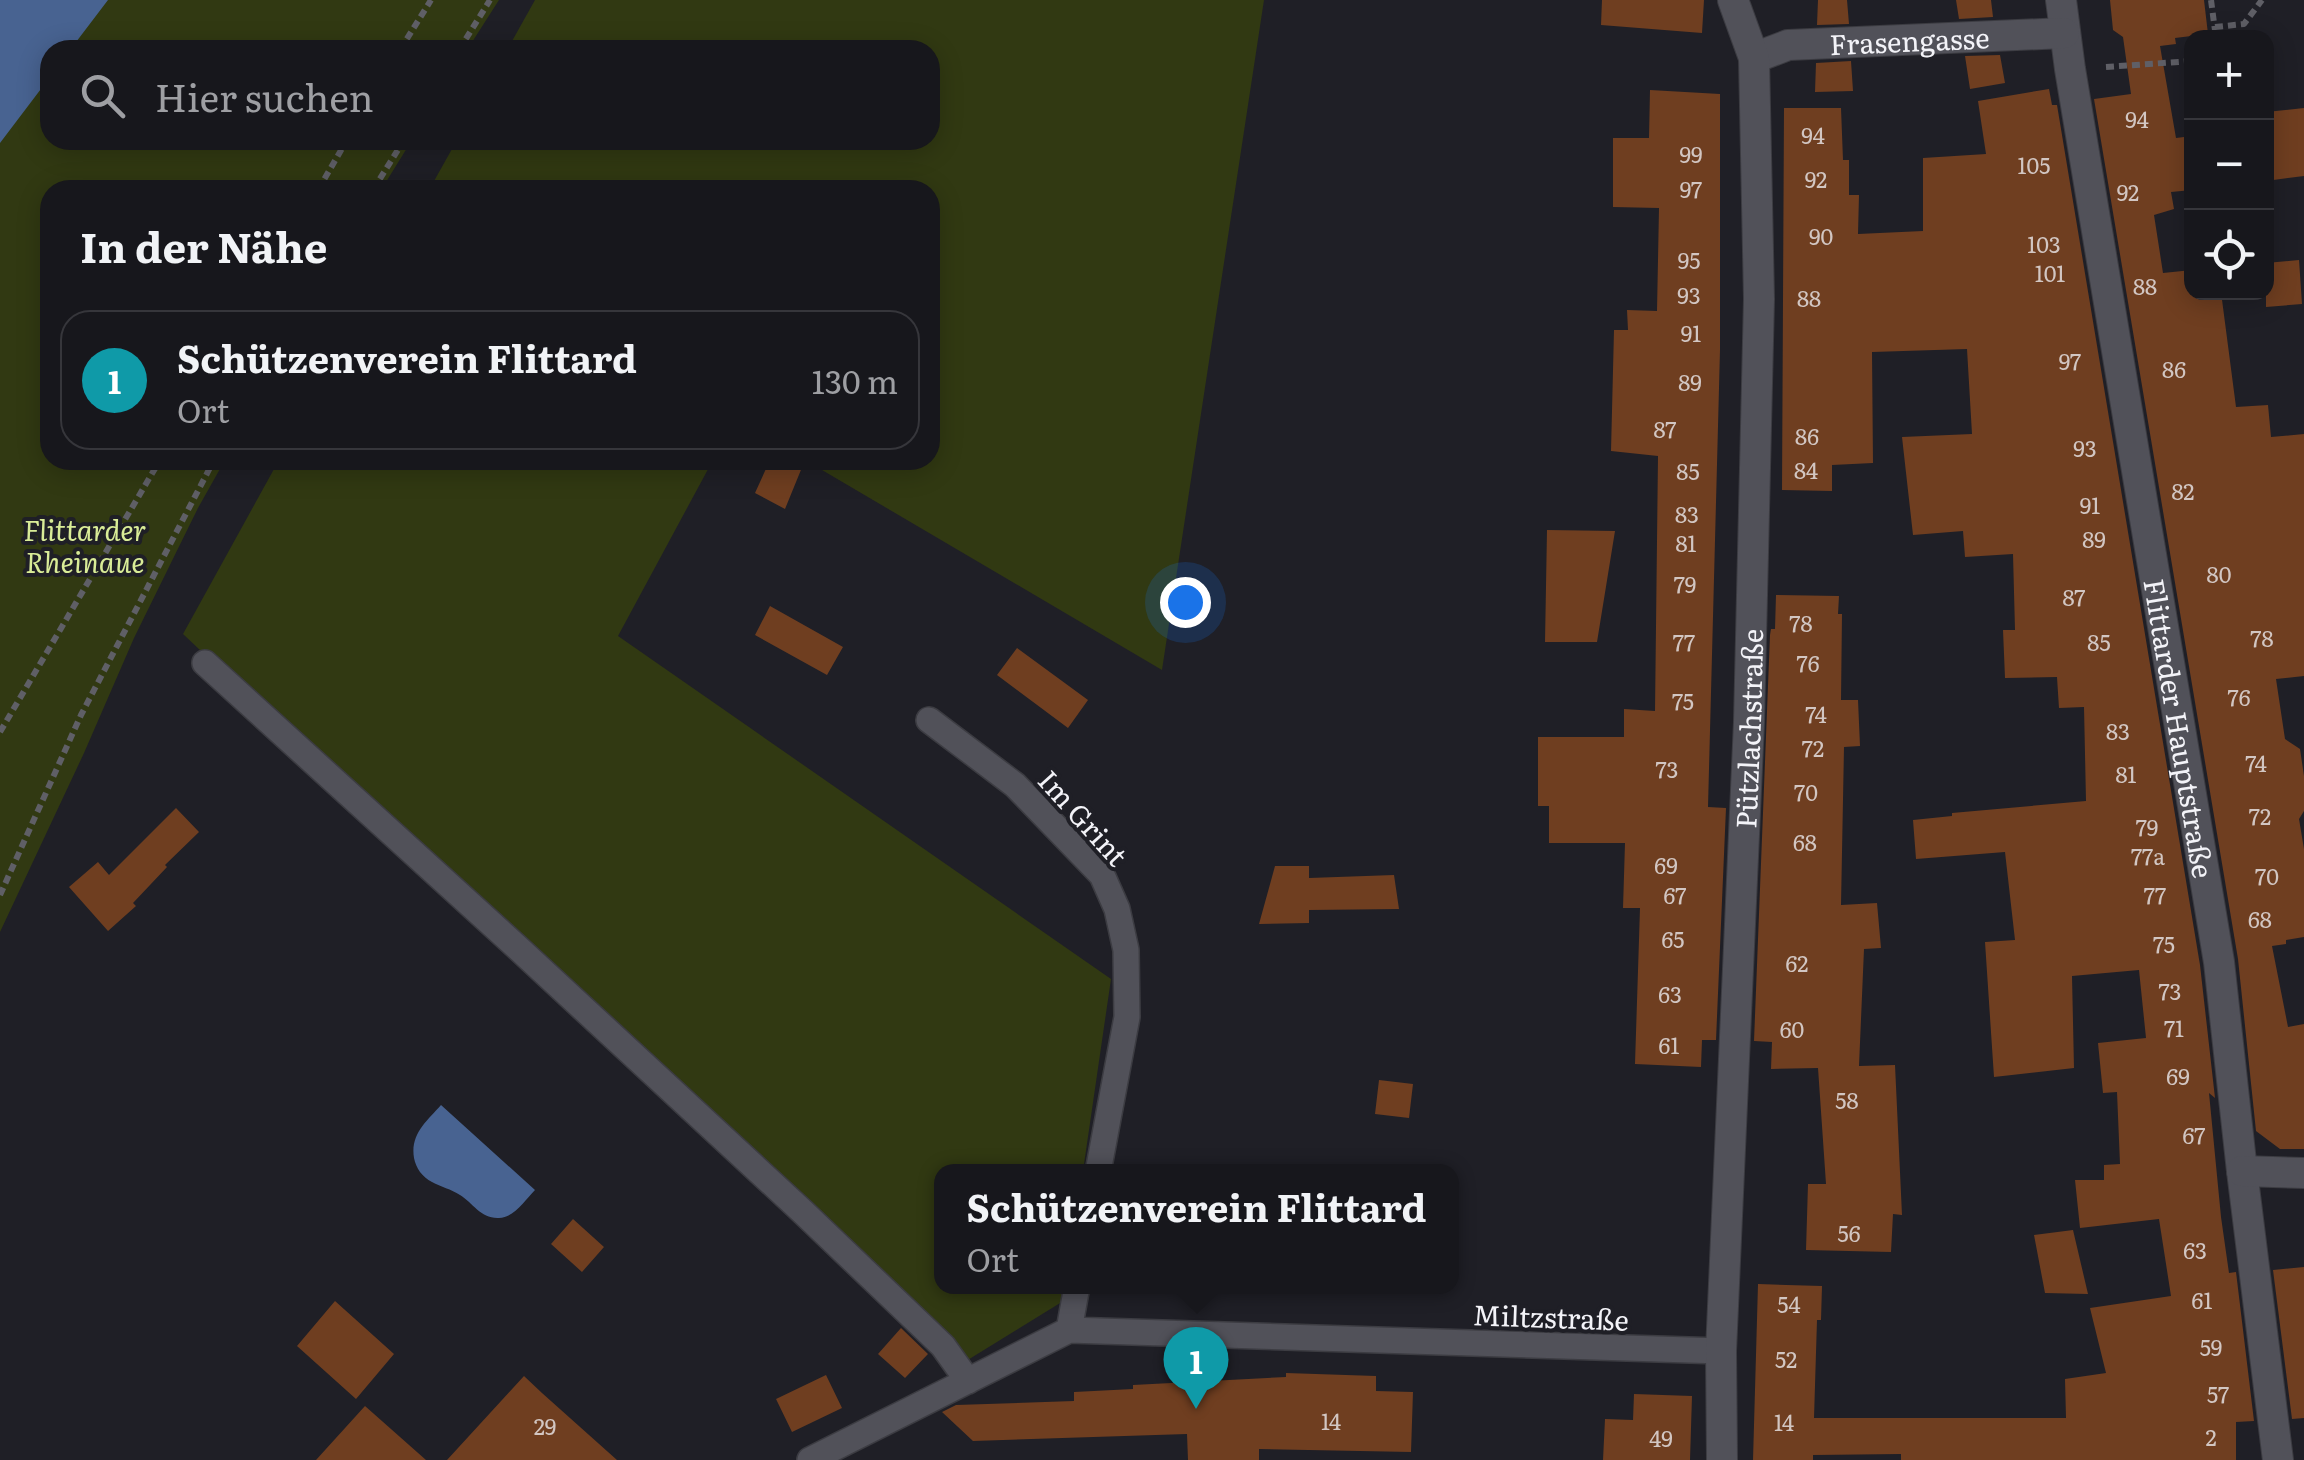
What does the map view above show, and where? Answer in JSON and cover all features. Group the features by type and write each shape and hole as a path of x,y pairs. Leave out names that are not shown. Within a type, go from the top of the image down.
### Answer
{"street":[{"name":"Pützlachstraße","path":"1722,1460 1721,1351 1751,664 1760,299 1754,58 1733,0"},
{"name":"Flittarder Hauptstraße","path":"2061,0 2219,962 2278,1460"},
{"name":"Frasengasse","path":"1754,58 1788,45 2064,33"},
{"path":"2242,1171 2304,1173"}],"lane":[{"path":"206,664 790,1200 942,1346 968,1381"},
{"name":"Im Grint","path":"928,720 1015,785 1102,875 1117,909 1126,950 1126,1017 1099,1164"},
{"path":"1069,1330 1076,1294"},
{"name":"Miltzstraße","path":"810,1460 1069,1330 1721,1351"}],"path":[{"path":"406,40 431,0"},
{"path":"465,40 490,0"},
{"path":"2211,0 2215,30"},
{"path":"2215,27 2244,24 2262,0"},
{"path":"2070,69 2184,62"},
{"path":"324,180 342,150"},
{"path":"379,180 398,150"},
{"path":"0,732 154,470"},
{"path":"0,895 81,715 209,470"}],"green space":[{"name":"Flittarder Rheinaue","path":"0,0 499,0 473,40 40,40 40,150 406,150 387,180 40,180 40,470 219,470 134,638 0,932"},
{"path":"535,0 1264,0 1162,670 822,470 940,470 940,180 435,180 451,150 940,150 940,40 513,40"},
{"path":"273,470 708,470 618,636 1111,979 1084,1164 934,1164 934,1294 1066,1294 1065,1300 958,1366 183,634"}],"water":[{"path":"0,0 108,0 78,40 40,40 40,90 0,143"},
{"path":"441,1105 535,1190 510,1215 487,1216 460,1195 428,1180 418,1169 415,1142 421,1128"}],"building":[{"path":"1602,0 1704,0 1702,33 1601,25"},
{"path":"1818,0 1847,0 1849,24 1817,25"},
{"path":"1956,0 1991,0 1993,17 1959,19"},
{"path":"2110,0 2204,0 2208,30 2184,30 2184,37 2175,38 2176,44 2160,46 2176,138 2184,137 2184,191 2171,192 2174,209 2154,215 2163,273 2184,271 2184,300 2222,300 2236,407 2268,405 2271,437 2304,434 2304,676 2276,679 2285,739 2300,749 2304,776 2304,811 2299,819 2304,849 2304,937 2272,946 2288,1027 2304,1024 2304,1149 2280,1149 2256,1131 2238,959 2094,99 2131,94 2123,37 2113,30"},
{"path":"2000,55 2005,83 1970,89 1965,56"},
{"path":"1851,61 1853,91 1815,92 1816,63"},
{"path":"2049,89 2052,105 2057,105 2200,965 2215,1098 2209,1093 2221,1217 2229,1273 2236,1272 2254,1421 2236,1422 2236,1460 1901,1460 1901,1454 1753,1460 1758,1284 1822,1286 1814,1418 2066,1418 2065,1379 2106,1373 2090,1308 2171,1296 2159,1219 2080,1228 2075,1180 2104,1180 2104,1165 2120,1164 2117,1092 2103,1093 2098,1043 2146,1038 2139,970 2072,976 2074,1068 1994,1077 1985,942 2015,940 2005,852 1916,859 1913,820 2086,801 2084,707 2059,708 2057,677 2005,678 2003,630 2015,630 2013,554 1965,557 1963,531 1913,535 1902,437 1972,434 1967,349 1872,352 1873,463 1832,465 1832,491 1782,490 1784,108 1841,108 1843,160 1849,160 1849,195 1859,195 1858,234 1923,231 1923,158 1986,154 1978,101"},
{"path":"1650,90 1720,94 1720,350 1708,807 1726,808 1716,1040 1702,1040 1701,1067 1635,1064 1640,908 1623,908 1625,843 1549,843 1549,806 1538,806 1538,737 1624,737 1624,709 1655,711 1658,456 1611,451 1614,330 1628,330 1627,310 1657,311 1659,208 1613,207 1613,138 1649,138"},
{"path":"2304,108 2304,176 2274,180 2274,111"},
{"path":"2299,260 2302,304 2266,307 2266,300 2274,300 2274,262"},
{"path":"765,470 801,470 785,509 755,493"},
{"path":"1547,530 1615,531 1597,642 1545,642"},
{"path":"1776,595 1839,596 1841,700 1858,700 1860,746 1844,747 1841,905 1877,903 1881,948 1864,949 1859,1066 1895,1065 1902,1215 1893,1214 1891,1252 1806,1250 1808,1184 1826,1184 1818,1068 1771,1069 1772,1042 1754,1041 1770,635 1771,629 1775,629"},
{"path":"770,606 843,647 827,675 755,635"},
{"path":"1017,648 1088,700 1068,728 997,675"},
{"path":"176,808 199,832 165,865 133,903 136,906 108,931 69,887 98,862 109,875"},
{"path":"1275,866 1309,866 1309,878 1394,875 1399,909 1309,910 1309,923 1259,924"},
{"path":"1379,1080 1413,1084 1409,1118 1375,1114"},
{"path":"573,1219 604,1247 582,1272 551,1244"},
{"path":"2073,1230 2088,1294 2045,1293 2034,1235"},
{"path":"2304,1267 2304,1418 2292,1419 2273,1270"},
{"path":"335,1301 394,1354 356,1399 297,1346"},
{"path":"901,1328 928,1354 905,1378 878,1354"},
{"path":"1286,1373 1376,1376 1376,1391 1413,1392 1411,1452 1259,1449 1259,1460 1188,1460 1187,1434 973,1441 942,1412 956,1405 1074,1401 1074,1392 1286,1377"},
{"path":"826,1375 842,1408 792,1432 776,1399"},
{"path":"524,1376 542,1393 617,1460 447,1460"},
{"path":"1634,1394 1692,1396 1690,1460 1603,1460 1605,1419 1633,1420"},
{"path":"365,1406 426,1460 316,1460"}],"place":[{"name":"Schützenverein Flittard","path":"1196,1409"}]}
